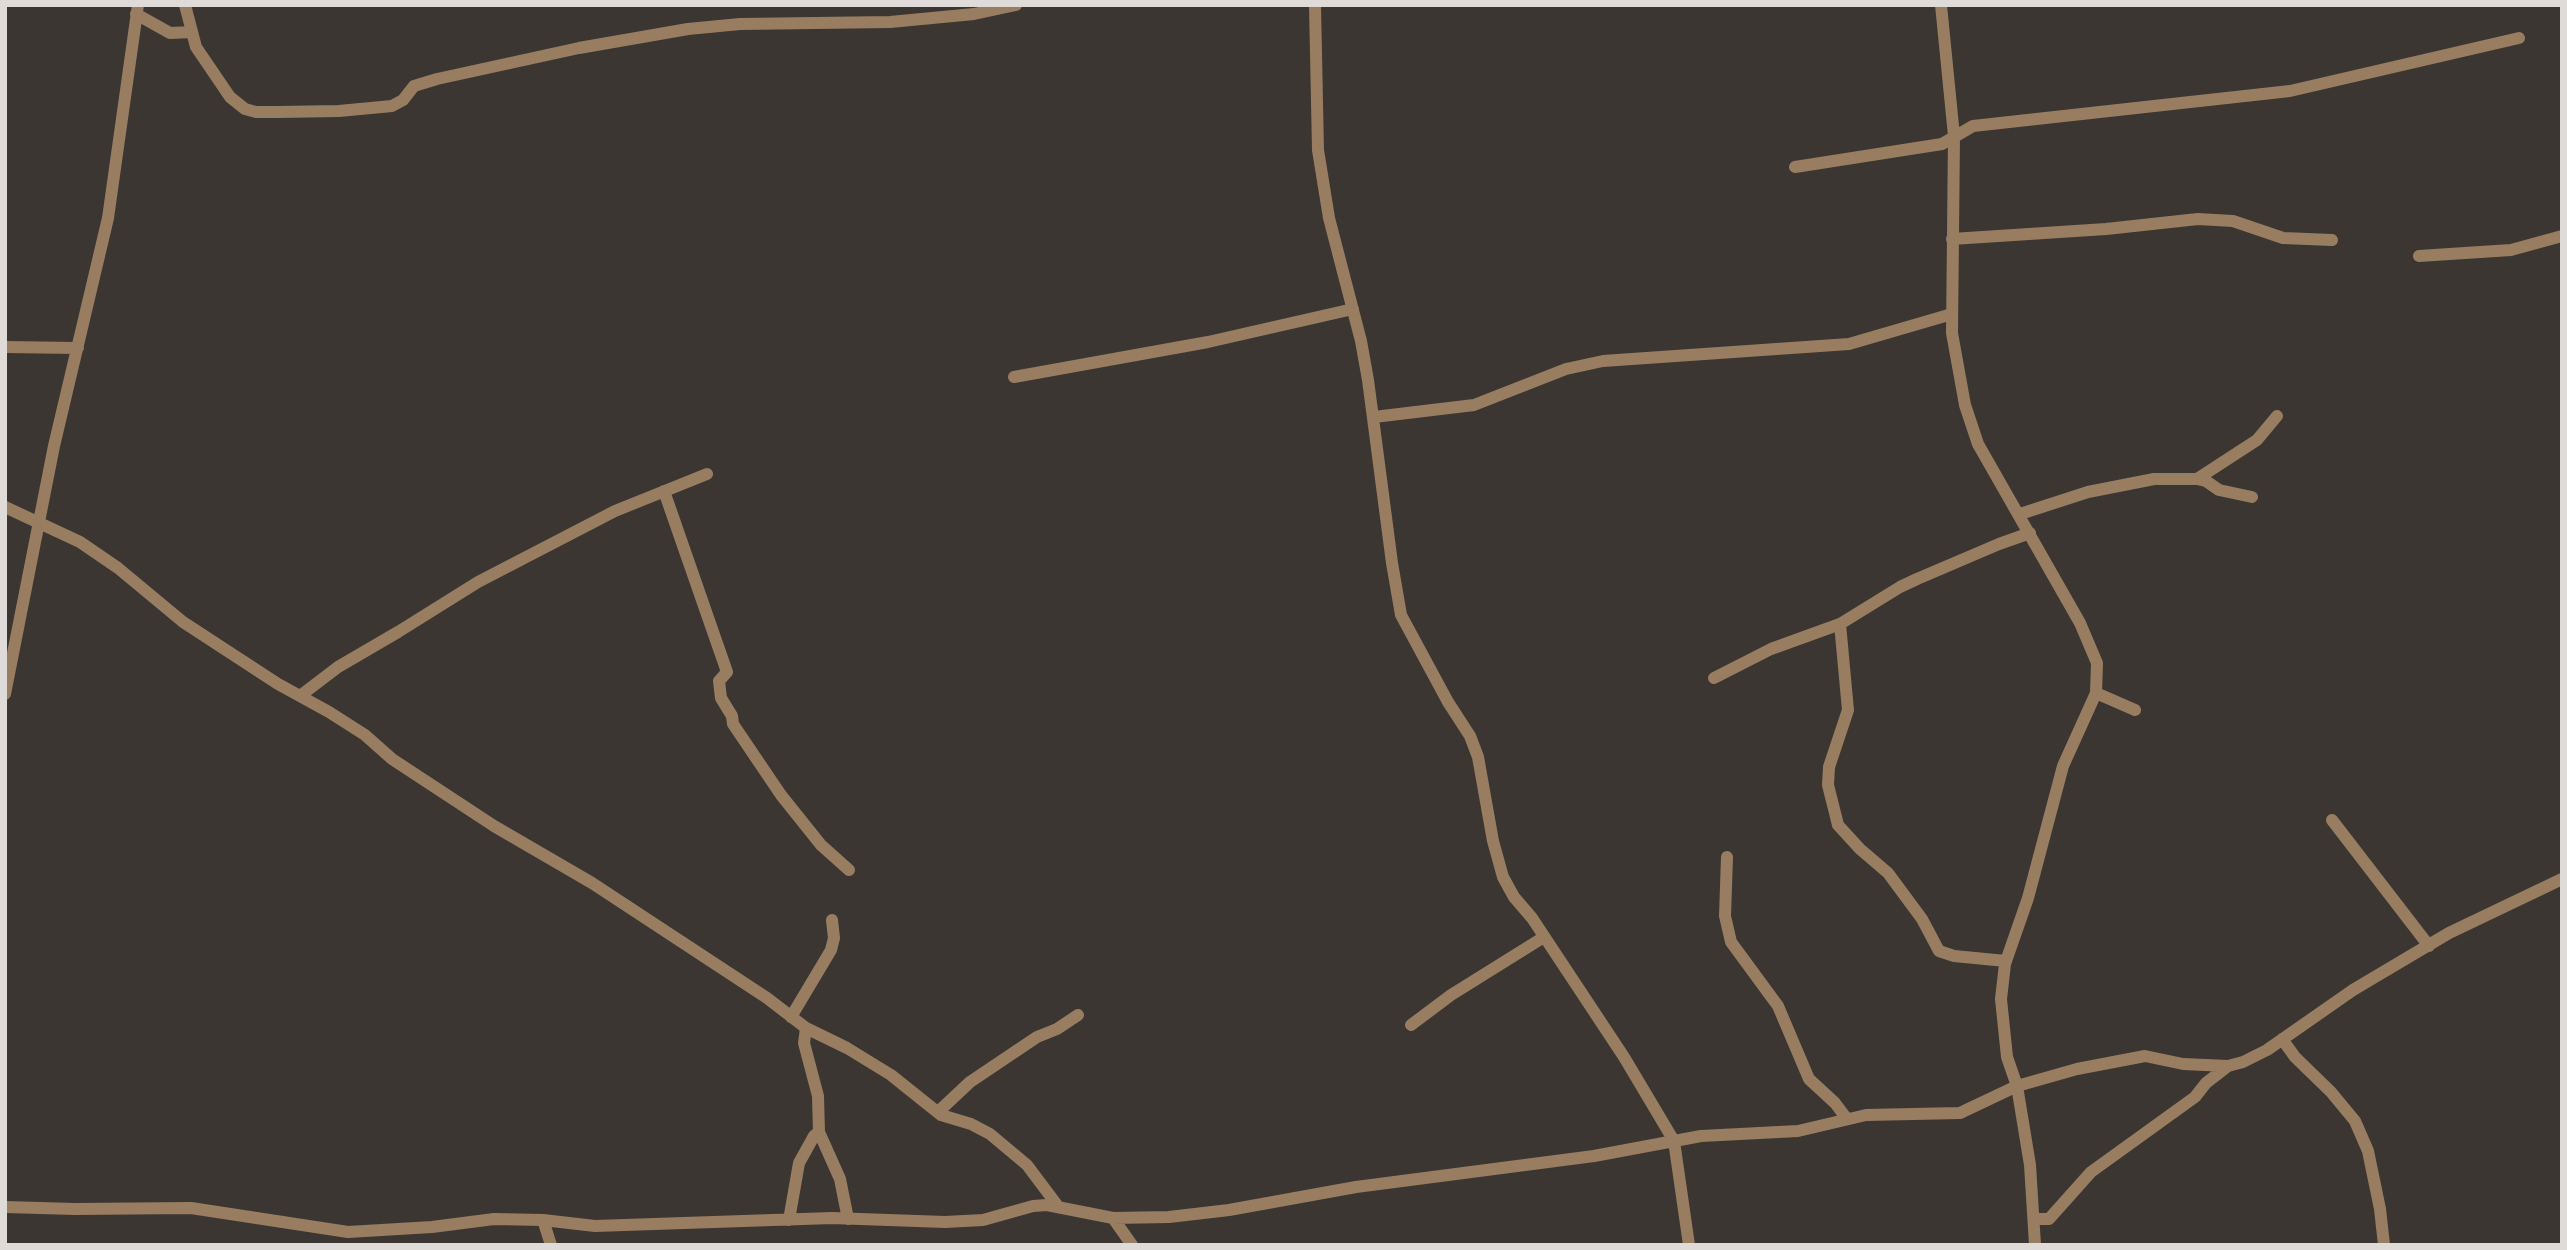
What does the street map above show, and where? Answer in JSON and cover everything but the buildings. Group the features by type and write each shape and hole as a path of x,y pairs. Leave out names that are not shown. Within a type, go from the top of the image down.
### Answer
{"street":[{"path":"185,5 196,47 236,103 256,112 339,111 392,106 403,100 414,86 437,79 552,53 688,29 740,24 890,22 974,14 1016,5"},
{"path":"1314,5 1318,150 1329,218 1353,309 1374,417 1401,615 1470,736 1478,757 1493,841 1503,877 1624,1057 1674,1141 1689,1245"},
{"path":"1941,5 1954,136 1952,333 1957,372 1978,444 2020,514 2095,655 2098,678 2096,694 2063,766 2028,898 2006,961 2001,999 2007,1057 2017,1086 2030,1165 2035,1245"},
{"path":"5,694 38,521 108,218 137,10 170,33 192,32"},
{"path":"1795,167 1942,144 1973,126 2290,91 2519,38"},
{"path":"1952,239 2106,229 2197,219 2233,221 2283,238 2332,240"},
{"path":"2419,256 2511,250 2562,236"},
{"path":"1014,377 1208,342 1353,309"},
{"path":"1374,417 1474,405 1566,369 1602,360 1849,344 1952,314"},
{"path":"5,347 78,348"},
{"path":"2197,479 2257,440 2277,416"},
{"path":"300,696 338,667 478,582 570,532 706,474"},
{"path":"2020,514 2088,492 2154,479 2197,479 2206,481 2219,490 2252,497"},
{"path":"664,491 727,672 719,681 721,698 732,716 733,724 781,795 821,845 849,870"},
{"path":"5,507 89,548 118,568 183,622 278,684 365,735 392,759 494,826 614,897 767,998 806,1028 847,1048 891,1075 937,1112 980,1129 1007,1147 1027,1165 1056,1205"},
{"path":"1714,678 1771,649 1840,624 1900,587 2030,533"},
{"path":"1840,624 1848,710 1829,767 1828,785 1838,825 1888,873 1922,919 1938,951 1954,956 2006,961"},
{"path":"2096,694 2135,710"},
{"path":"2332,820 2428,946"},
{"path":"1727,857 1724,916 1731,942 1778,1006 1809,1079 1835,1103 1847,1119"},
{"path":"2034,1219 2049,1219 2091,1172 2195,1097 2206,1083 2228,1066 2255,1057 2353,990 2428,946 2562,878"},
{"path":"791,1017 831,950 834,938 832,920"},
{"path":"1411,1025 1451,995 1544,937"},
{"path":"937,1112 970,1082 1037,1037 1057,1029 1078,1015"},
{"path":"806,1028 804,1043 818,1096 819,1132 840,1179 848,1219"},
{"path":"2282,1039 2295,1057 2331,1092 2355,1121 2368,1151 2384,1245"},
{"path":"5,1207 191,1208 348,1232 432,1227 494,1219 543,1220 595,1226 848,1219 946,1222 983,1220 1033,1206 1056,1205 1113,1218 1169,1217 1229,1210 1356,1187 1594,1156 1702,1136 1798,1130 1866,1115 1960,1114 2017,1086 2077,1069 2145,1056 2183,1063 2228,1066"},
{"path":"789,1220 799,1163 819,1132"},
{"path":"1113,1218 1132,1245"},
{"path":"543,1220 551,1245"}]}
